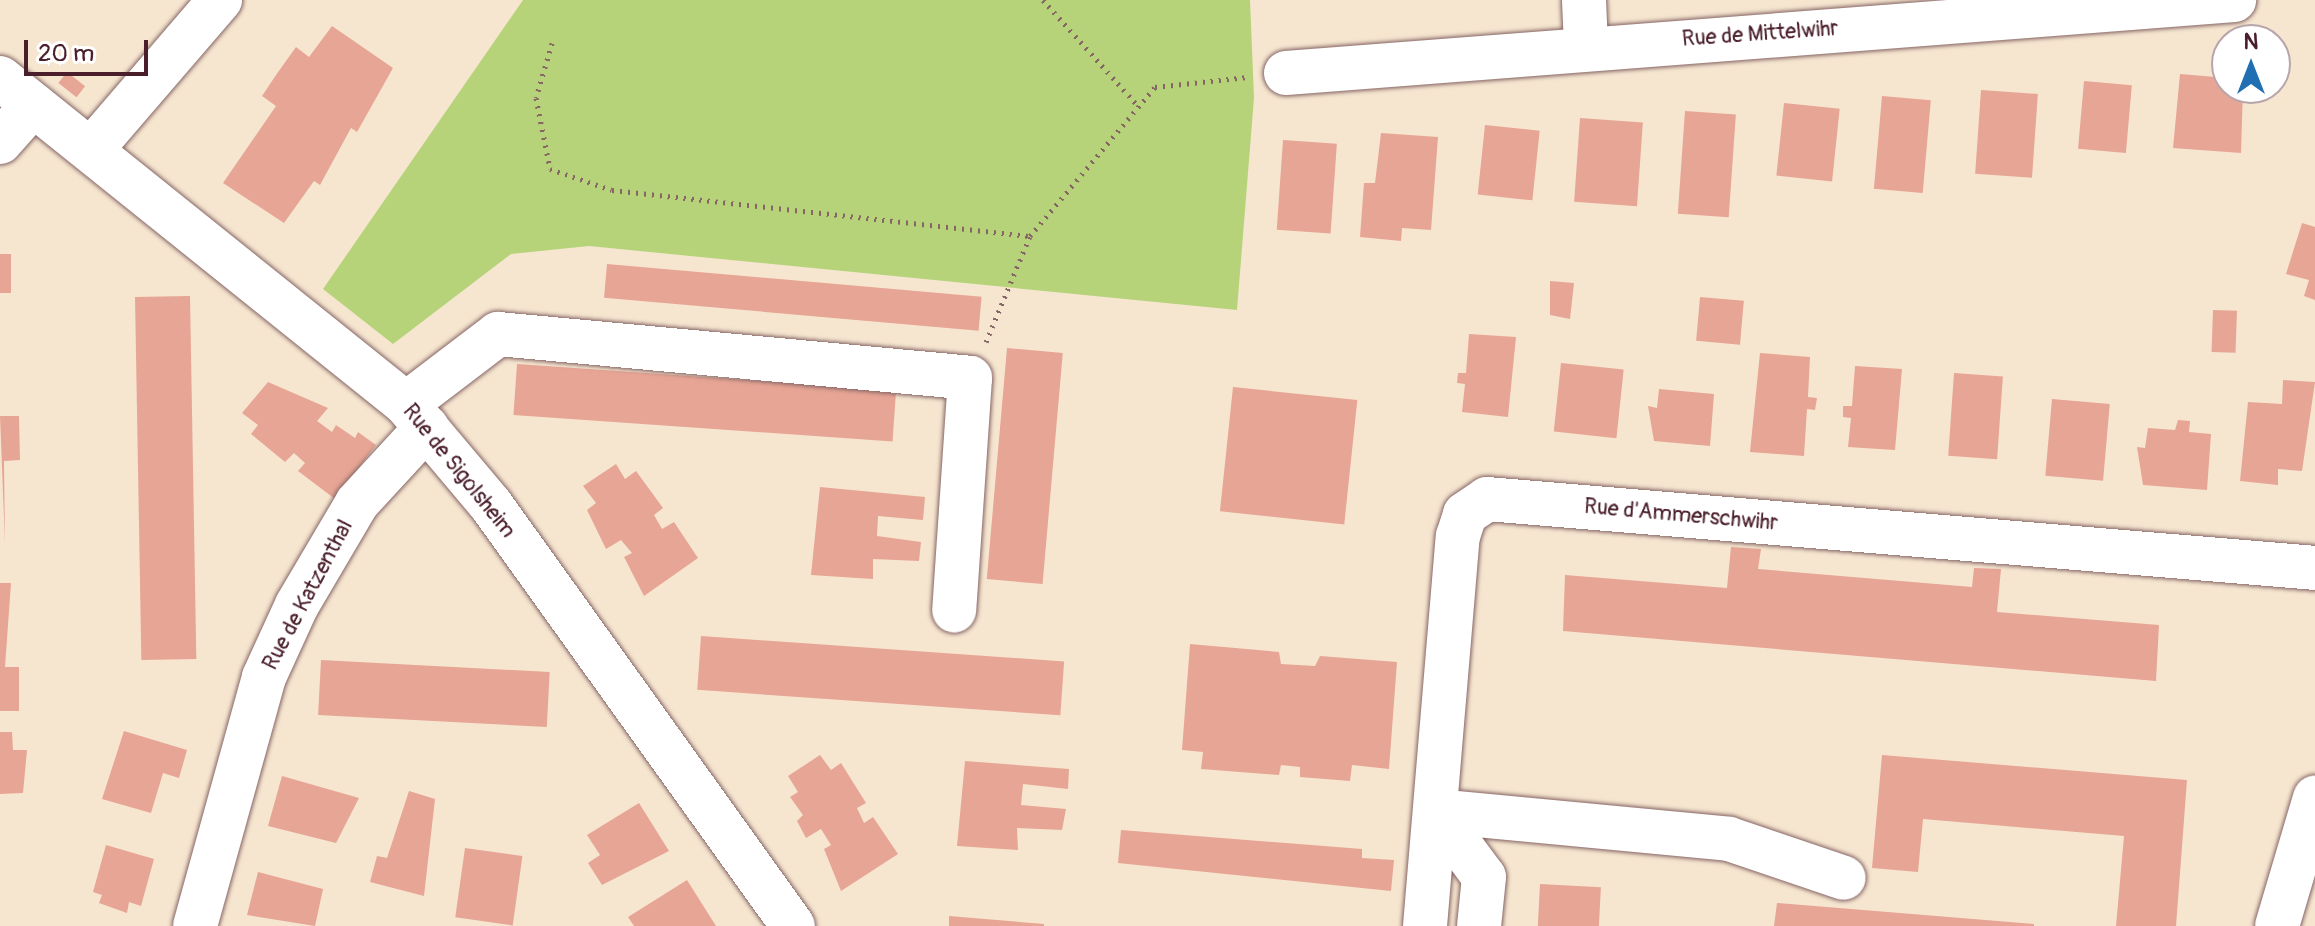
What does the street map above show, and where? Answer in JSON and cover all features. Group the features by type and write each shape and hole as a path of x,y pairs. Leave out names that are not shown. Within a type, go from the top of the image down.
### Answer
{"street":[{"path":"91,150 220,0"},
{"path":"1584,0 1586,46"},
{"name":"Rue de Mittelwihr","path":"1286,73 1586,46 2219,1"},
{"path":"0,142 16,91"},
{"name":"Rue de Sigolsheim","path":"16,91 417,416 793,926"},
{"name":"Rue de Katzenthal","path":"195,926 264,677 297,605 357,503 417,416 498,334 970,378"},
{"path":"954,610 970,378"},
{"name":"Rue d'Ammerschwihr","path":"1425,926 1458,536 1465,514 1487,499 2315,568"},
{"path":"2277,926 2315,798"},
{"path":"1435,811 1729,839 1844,878"},
{"path":"1435,811 1484,877 1479,926"}],"path":[{"path":"1043,0 1139,107"},
{"path":"552,43 536,98 550,169 612,190 1030,236"},
{"path":"970,378 1030,236 1155,87 1286,73"}],"green space":[{"path":"523,0 1250,0 1254,98 1237,310 589,246 511,254 393,344 323,289"}],"building":[{"path":"332,26 393,68 357,132 351,128 320,185 314,181 284,223 223,183 276,106 262,96 276,75 296,47 309,57"},
{"path":"67,72 85,86 77,97 58,83"},
{"path":"2180,74 2211,77 2211,104 2243,104 2241,153 2173,148"},
{"path":"2084,81 2132,85 2126,153 2078,149"},
{"path":"1981,90 2038,94 2032,178 1975,174"},
{"path":"1882,96 1931,100 1923,193 1874,189"},
{"path":"1784,103 1840,109 1832,181 1776,176"},
{"path":"1685,111 1736,115 1729,217 1678,214"},
{"path":"1580,118 1643,122 1637,206 1574,202"},
{"path":"1485,125 1540,131 1532,200 1478,195"},
{"path":"1381,133 1438,137 1431,230 1402,228 1401,241 1360,237 1364,183 1375,183"},
{"path":"1283,140 1337,144 1331,234 1277,230"},
{"path":"2302,223 2315,227 2315,300 2304,296 2309,280 2286,274"},
{"path":"0,254 11,254 11,293 0,293"},
{"path":"607,264 982,297 979,331 604,298"},
{"path":"1550,281 1574,283 1570,319 1550,315"},
{"path":"190,296 196,659 141,660 135,297"},
{"path":"1700,297 1744,301 1740,345 1696,341"},
{"path":"2213,310 2237,311 2236,353 2212,352"},
{"path":"1469,334 1516,337 1508,417 1462,412 1465,384 1457,383 1458,373 1466,373"},
{"path":"1007,348 1063,353 1043,584 987,579"},
{"path":"1760,353 1810,357 1808,397 1817,398 1815,410 1807,409 1804,456 1750,452"},
{"path":"1561,363 1624,370 1616,438 1554,432"},
{"path":"517,364 896,391 893,441 513,415"},
{"path":"1855,366 1902,369 1895,450 1848,447 1851,418 1843,417 1843,406 1852,406"},
{"path":"1954,373 2003,376 1997,459 1948,456"},
{"path":"2283,380 2315,382 2302,471 2278,469 2278,485 2240,481 2248,402 2282,404"},
{"path":"268,382 328,408 317,421 332,432 336,425 355,438 358,432 376,445 335,499 298,471 305,463 294,453 285,462 251,434 258,425 242,413"},
{"path":"1233,387 1357,400 1344,524 1220,511"},
{"path":"1659,389 1714,394 1710,446 1654,441 1648,406 1657,408"},
{"path":"2052,399 2110,404 2103,481 2045,476"},
{"path":"0,416 19,416 20,460 4,461 5,544"},
{"path":"2178,420 2190,421 2189,432 2211,434 2207,490 2143,485 2137,447 2145,448 2148,428 2175,430"},
{"path":"616,464 625,479 636,471 663,508 654,515 662,529 674,522 698,558 644,596 624,557 632,553 621,540 606,549 587,510 596,503 583,486"},
{"path":"820,487 925,497 923,520 878,516 877,536 921,542 919,561 873,559 873,579 811,575"},
{"path":"1731,547 1761,549 1758,569 1972,587 1974,568 2001,569 1997,612 2159,625 2156,681 1563,631 1565,575 1727,588"},
{"path":"0,583 11,583 5,667 19,667 19,711 0,711"},
{"path":"701,636 1064,661 1060,715 697,690"},
{"path":"1190,644 1279,652 1281,664 1315,666 1320,656 1397,662 1389,769 1352,765 1350,781 1300,777 1300,767 1281,765 1279,775 1201,769 1203,752 1182,750"},
{"path":"321,660 550,672 547,727 318,715"},
{"path":"124,731 187,750 179,778 163,773 151,813 102,799"},
{"path":"0,732 12,732 13,750 27,750 23,793 0,794"},
{"path":"820,755 831,770 841,763 866,803 857,808 864,823 873,817 898,854 841,891 824,849 831,845 821,829 806,838 797,821 803,815 790,797 798,792 788,776"},
{"path":"1882,755 2187,780 2176,926 2116,926 2124,836 1923,819 1918,872 1872,868"},
{"path":"965,761 1069,769 1068,789 1023,784 1021,805 1066,809 1062,830 1017,828 1018,850 957,846"},
{"path":"282,776 359,798 336,843 268,826"},
{"path":"409,791 435,799 424,896 370,882 377,856 387,858"},
{"path":"639,803 669,851 602,885 588,863 600,855 587,835"},
{"path":"1121,830 1362,849 1362,858 1394,860 1391,891 1118,863"},
{"path":"106,845 154,859 141,906 129,902 127,913 99,903 102,895 93,892"},
{"path":"465,848 522,856 513,925 455,917"},
{"path":"258,872 323,889 315,926 247,915"},
{"path":"687,880 716,926 634,926 628,917"},
{"path":"1540,884 1601,887 1599,926 1538,926"},
{"path":"1777,903 2034,924 2034,926 1774,926"},
{"path":"949,916 1044,924 1044,926 949,926"}]}
